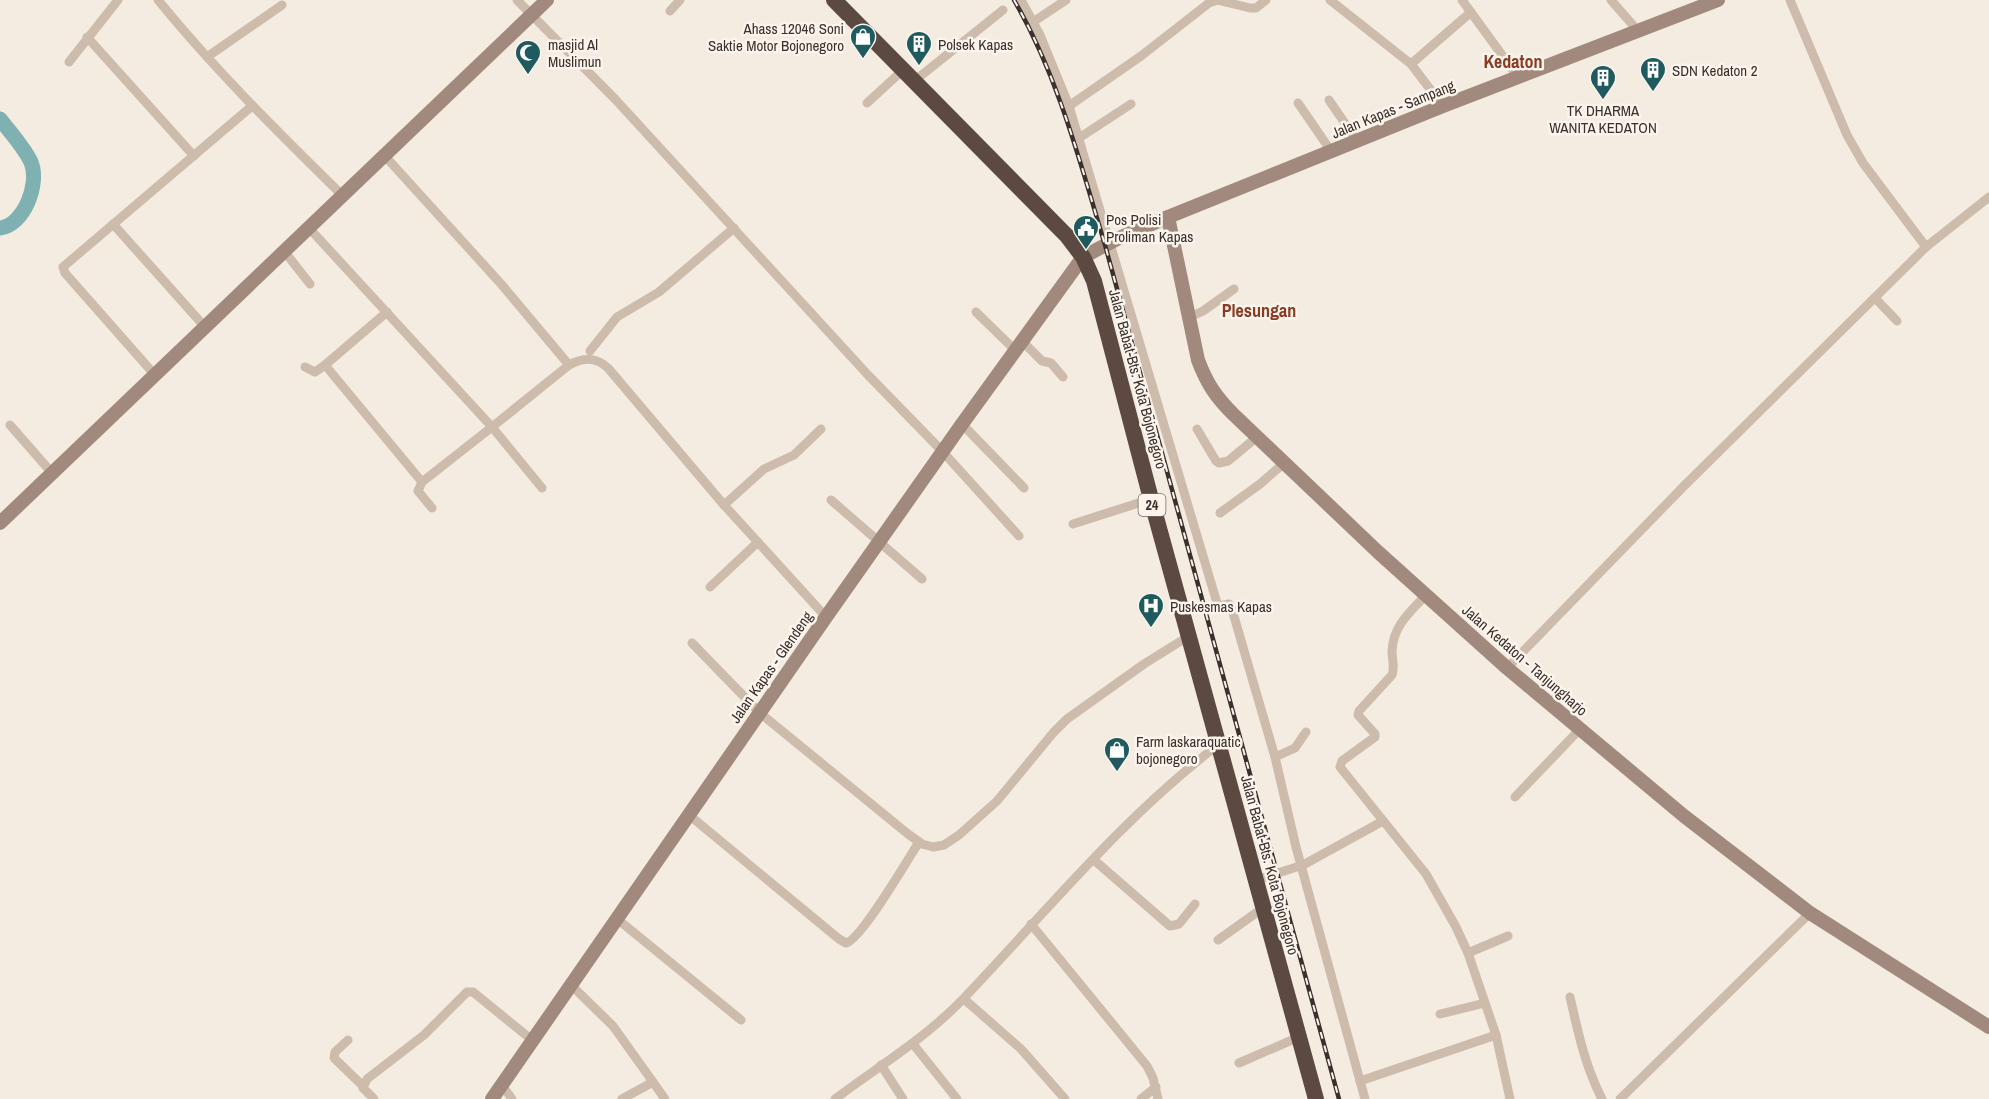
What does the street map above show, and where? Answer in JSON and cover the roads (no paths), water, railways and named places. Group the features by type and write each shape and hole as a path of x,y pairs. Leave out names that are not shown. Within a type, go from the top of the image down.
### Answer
{"highway":[{"name":"Jalan Babat-Bts. Kota Bojonegoro","path":"834,0 1067,236 1083,257 1094,281 1150,499 1316,1099"}],"street":[{"path":"69,62 118,0"},
{"path":"158,0 252,106 342,195"},
{"path":"517,0 615,99 1019,536"},
{"path":"2,517 52,473 547,0"},
{"path":"670,11 680,0"},
{"path":"1020,0 1041,35 1069,106 1216,603 1218,606 1229,604 1231,606 1275,756 1296,847 1365,1099"},
{"path":"1033,22 1066,0"},
{"path":"1069,106 1142,56 1204,6 1217,0 1250,9 1256,8 1266,0"},
{"path":"1330,0 1411,64 1443,106"},
{"path":"1462,0 1518,77"},
{"path":"1611,0 1638,31"},
{"name":"Jalan Kapas - Sampang","path":"1083,257 1110,242 1167,217 1443,106 1718,0"},
{"path":"1790,0 1847,135 1863,163 1926,247"},
{"path":"207,57 282,4"},
{"path":"867,103 1003,10"},
{"path":"1411,64 1471,12"},
{"path":"87,37 194,156"},
{"path":"1329,100 1357,141"},
{"path":"1298,103 1331,151"},
{"path":"1079,138 1131,104"},
{"path":"154,374 63,269 69,261 252,106"},
{"path":"384,155 573,363"},
{"path":"1507,668 1683,487 1926,247 1989,197"},
{"name":"Jalan Kedaton - Tanjungharjo","path":"1167,217 1198,360 1204,377 1216,397 1507,668 1684,816 1810,913 1989,1027"},
{"path":"113,224 205,327"},
{"path":"309,228 492,428 542,488"},
{"path":"432,508 418,491 422,482 590,351 617,317 659,292 734,228"},
{"path":"284,251 310,284"},
{"name":"Jalan Kapas - Glendeng","path":"492,1099 826,617 1083,257"},
{"path":"1190,317 1203,311 1234,289"},
{"path":"1875,298 1897,321"},
{"path":"306,367 315,372 387,312"},
{"path":"976,312 1019,346 1042,361 1051,363 1064,377"},
{"path":"590,351 596,353 601,362 724,505 826,617"},
{"path":"573,363 587,359 601,362"},
{"path":"325,365 422,482"},
{"path":"962,424 1024,488"},
{"path":"10,426 52,473"},
{"path":"724,505 764,469 794,455 821,429"},
{"path":"1197,429 1216,461 1220,463 1228,461 1257,437"},
{"path":"1220,513 1260,484 1284,462"},
{"path":"1073,524 1150,499"},
{"path":"831,500 922,579"},
{"path":"710,587 758,542"},
{"path":"1426,595 1398,625 1392,651 1394,671 1392,675 1359,711 1359,716 1375,734 1375,737 1342,761 1340,765 1426,874 1468,953 1496,1035 1510,1099"},
{"path":"692,643 760,713 919,842 928,847 936,847 959,835 997,801 1067,719 1144,664 1189,636"},
{"path":"1515,797 1580,729"},
{"path":"1275,756 1295,748 1306,732"},
{"path":"836,1099 913,1044 964,999 1031,924 1176,778 1218,745"},
{"path":"689,815 846,943 854,939 868,920 919,842"},
{"path":"1256,880 1303,866 1383,821"},
{"path":"1094,860 1170,926 1179,924 1195,903"},
{"path":"1218,940 1263,908"},
{"path":"1620,1099 1810,913"},
{"path":"616,918 741,1020"},
{"path":"1031,924 1147,1066 1156,1087 1158,1099"},
{"path":"1468,953 1508,936"},
{"path":"570,984 613,1026 665,1099"},
{"path":"366,1094 370,1076 424,1035 468,991 473,992 532,1040"},
{"path":"1570,997 1584,1057 1602,1099"},
{"path":"964,999 1021,1049 1065,1099"},
{"path":"1440,1014 1485,1002"},
{"path":"1360,1080 1496,1035"},
{"path":"1239,1063 1299,1037"},
{"path":"348,1040 335,1052 334,1058 366,1094"},
{"path":"913,1044 957,1099"},
{"path":"881,1065 903,1099"},
{"path":"622,1099 653,1082"},
{"path":"502,1085 512,1099"},
{"path":"1141,1099 1156,1087"}],"waterway":[{"path":"0,119 28,156 33,171 31,192 23,212 9,225 0,228"}],"railway":[{"path":"1014,0 1030,29 1056,89 1105,245 1339,1099"}],"place":[{"name":"Ahass 12046 Soni Saktie Motor Bojonegoro","path":"863,60"},
{"name":"Polsek Kapas","path":"919,67"},
{"name":"masjid Al Muslimun","path":"528,76"},
{"name":"SDN Kedaton 2","path":"1653,93"},
{"name":"TK DHARMA WANITA KEDATON","path":"1603,101"},
{"name":"Pos Polisi Proliman Kapas","path":"1086,251"},
{"name":"Puskesmas Kapas","path":"1151,629"},
{"name":"Farm laskaraquatic bojonegoro","path":"1117,773"}],"district":[{"name":"Kedaton","path":"1513,61"},
{"name":"Plesungan","path":"1259,310"}]}
